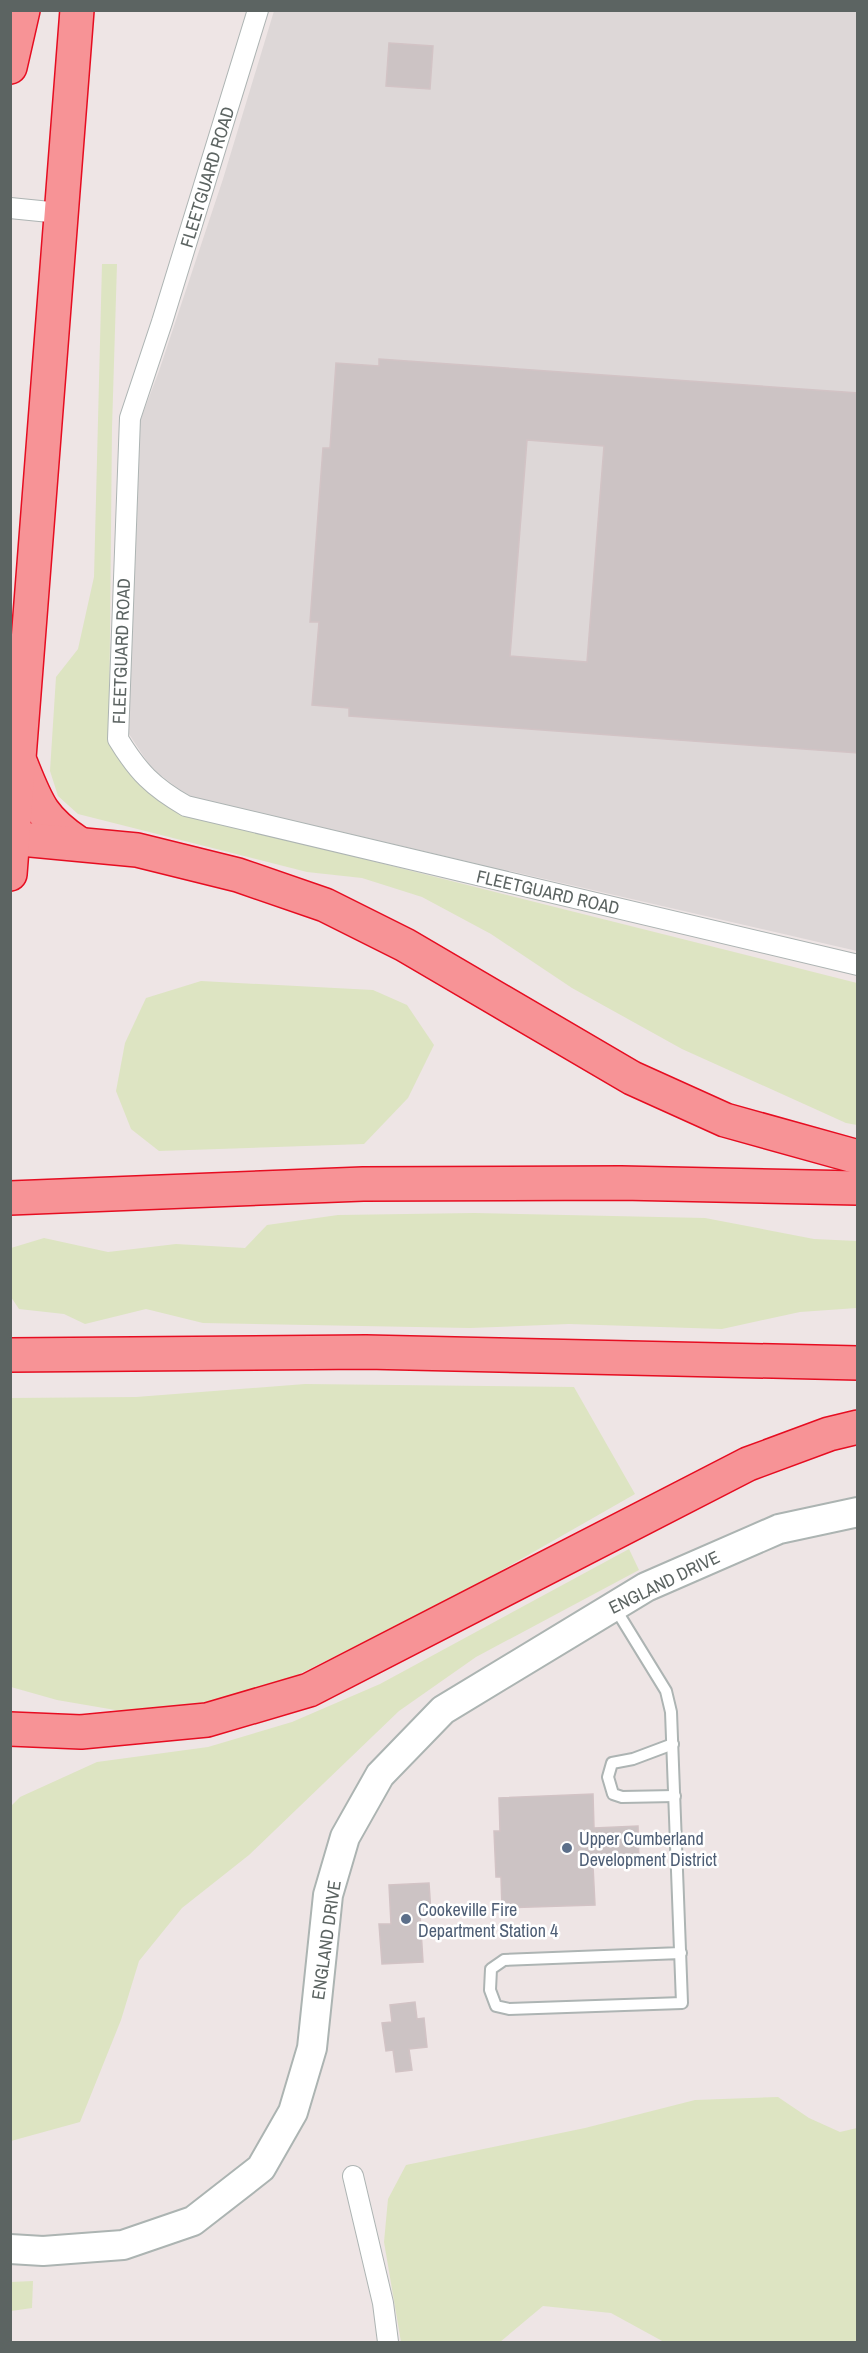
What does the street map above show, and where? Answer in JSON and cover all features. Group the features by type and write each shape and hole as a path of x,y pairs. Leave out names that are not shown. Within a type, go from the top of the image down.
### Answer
{"highway":[{"path":"10,27 12,10"},
{"path":"10,68 23,10"},
{"path":"10,874 77,10"},
{"path":"19,759 41,812 57,829 78,843"},
{"path":"12,838 137,850 237,875 325,905 405,945 632,1078 725,1120 858,1157"},
{"path":"10,1198 363,1184 621,1183 858,1188"},
{"path":"10,1355 366,1352 858,1363"},
{"path":"15,1732 81,1732 207,1720 309,1690 748,1464 829,1434 858,1427"}],"street":[{"name":"FLEETGUARD ROAD","path":"258,10 130,418 118,739 135,767 159,790 186,806 858,965"},
{"path":"10,208 60,213"},
{"name":"ENGLAND DRIVE","path":"10,2249 43,2251 123,2245 193,2221 261,2168 292,2112 312,2048 328,1894 345,1837 380,1775 443,1710 646,1587 778,1529 858,1512"},
{"path":"353,2176 383,2303 388,2343"}],"lane":[{"path":"613,1606 666,1691 671,1712 681,1953 682,2003 509,2009 496,2006 492,2000 491,1969 504,1960 681,1953"},
{"path":"673,1744 633,1759 612,1763 608,1777 613,1794 622,1797 675,1796"}],"shaded area":[{"path":"274,11 857,11 857,951 190,797 152,769 129,734 130,632 140,421 223,179"}],"green space":[{"path":"102,264 117,264 112,428 109,735 115,750 136,782 181,813 857,983 857,1125 846,1123 682,1049 572,988 491,934 422,897 362,878 307,872 78,814 58,796 50,771 56,677 78,649 94,577"},
{"path":"201,981 373,990 407,1005 434,1045 408,1098 364,1144 159,1151 131,1129 116,1091 125,1043 146,998"},
{"path":"474,1213 705,1218 814,1239 857,1241 857,1308 800,1312 722,1329 569,1324 470,1328 203,1323 146,1309 85,1324 64,1314 19,1309 11,1297 11,1248 44,1238 108,1252 176,1244 245,1248 267,1225 338,1215"},
{"path":"305,1384 574,1387 635,1494 453,1598 279,1684 196,1707 121,1711 57,1700 11,1687 10,1398 136,1397"},
{"path":"629,1549 639,1570 476,1657 399,1711 249,1855 182,1908 139,1961 121,2020 80,2122 11,2141 11,1806 20,1797 97,1762 208,1747 292,1722 380,1684"},
{"path":"778,2097 809,2118 840,2132 857,2128 857,2342 664,2342 611,2313 543,2306 500,2342 401,2342 384,2242 388,2199 406,2165 585,2128 695,2100"},
{"path":"33,2281 32,2308 11,2311 11,2282"}],"building":[{"path":"389,43 433,46 430,89 386,86"},
{"path":"379,359 858,393 858,753 349,716 349,708 312,705 319,622 310,622 323,448 330,448 336,363 379,366","holes":["527,440 604,446 587,662 510,656"]},
{"name":"Upper Cumberland Development District","path":"593,1794 594,1828 638,1826 639,1864 593,1866 595,1905 502,1908 501,1877 496,1877 494,1831 500,1831 499,1798"},
{"name":"Cookeville Fire Department Station 4","path":"429,1883 431,1913 420,1914 423,1962 382,1964 379,1924 391,1924 389,1885"},
{"path":"415,2002 417,2019 424,2018 427,2047 409,2049 412,2070 396,2072 393,2050 386,2051 382,2023 392,2022 390,2005"}],"place":[{"name":"Upper Cumberland Development District","path":"567,1848"},
{"name":"Cookeville Fire Department Station 4","path":"406,1919"}]}
